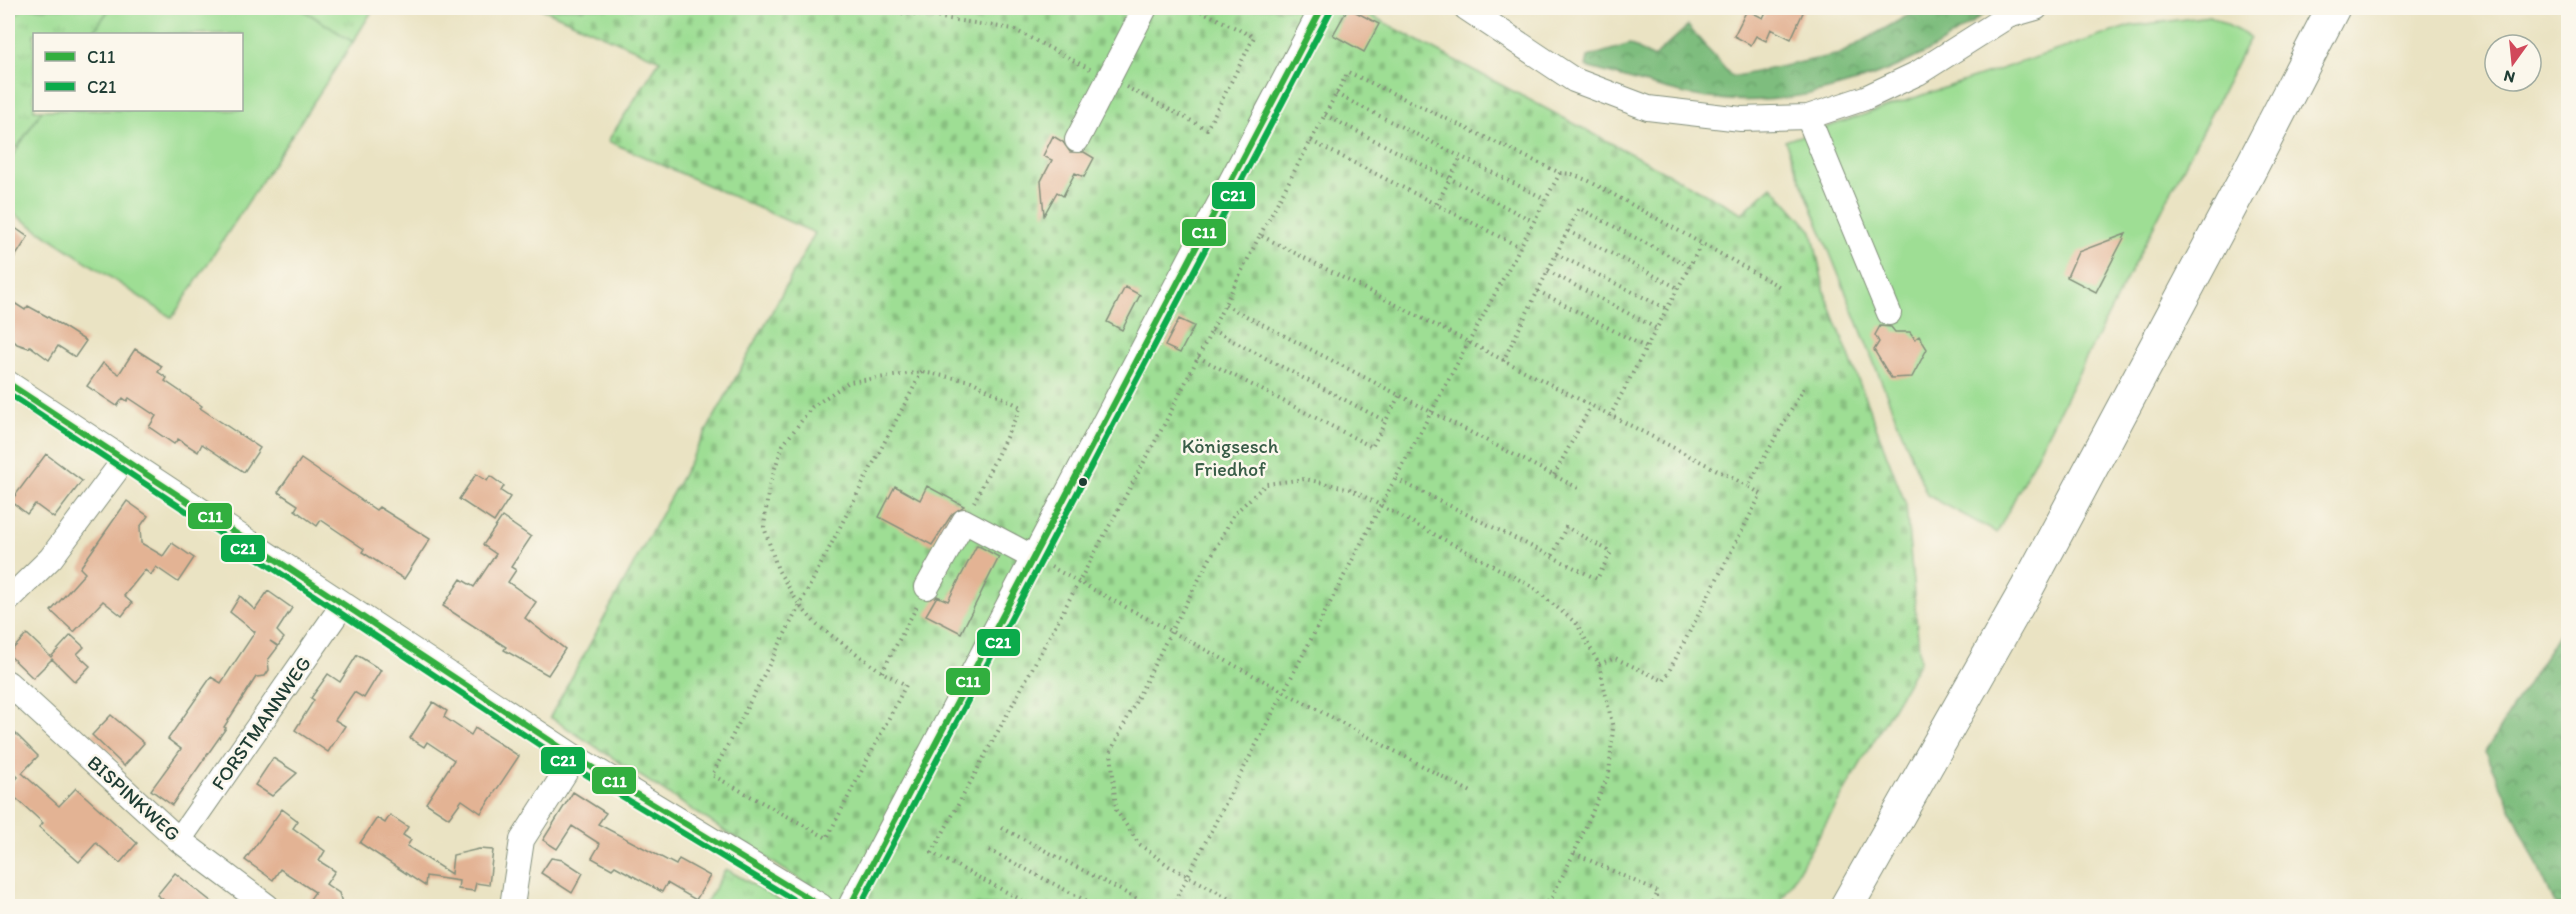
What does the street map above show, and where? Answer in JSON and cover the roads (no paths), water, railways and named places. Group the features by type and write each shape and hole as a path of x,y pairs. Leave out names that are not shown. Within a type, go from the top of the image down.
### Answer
{"highway":[{"path":"1847,906 2026,590 2242,185 2333,8"}],"street":[{"path":"1077,140 1145,8"},
{"path":"850,906 1322,8"},
{"path":"1466,8 1574,80 1648,108 1741,119 1808,117 1865,98 1918,73 2008,16 2036,8"},
{"path":"1808,117 1889,313"},
{"path":"8,383 342,606 575,757 821,906"},
{"path":"8,600 51,558 124,459"},
{"path":"927,587 964,521 1032,557"},
{"name":"FORSTMANNWEG","path":"179,840 342,606"},
{"name":"BISPINKWEG","path":"8,683 179,840 267,906"},
{"path":"512,906 522,840 575,757"}],"park label":[{"name":"Königsesch Friedhof","path":"1230,458"}]}
